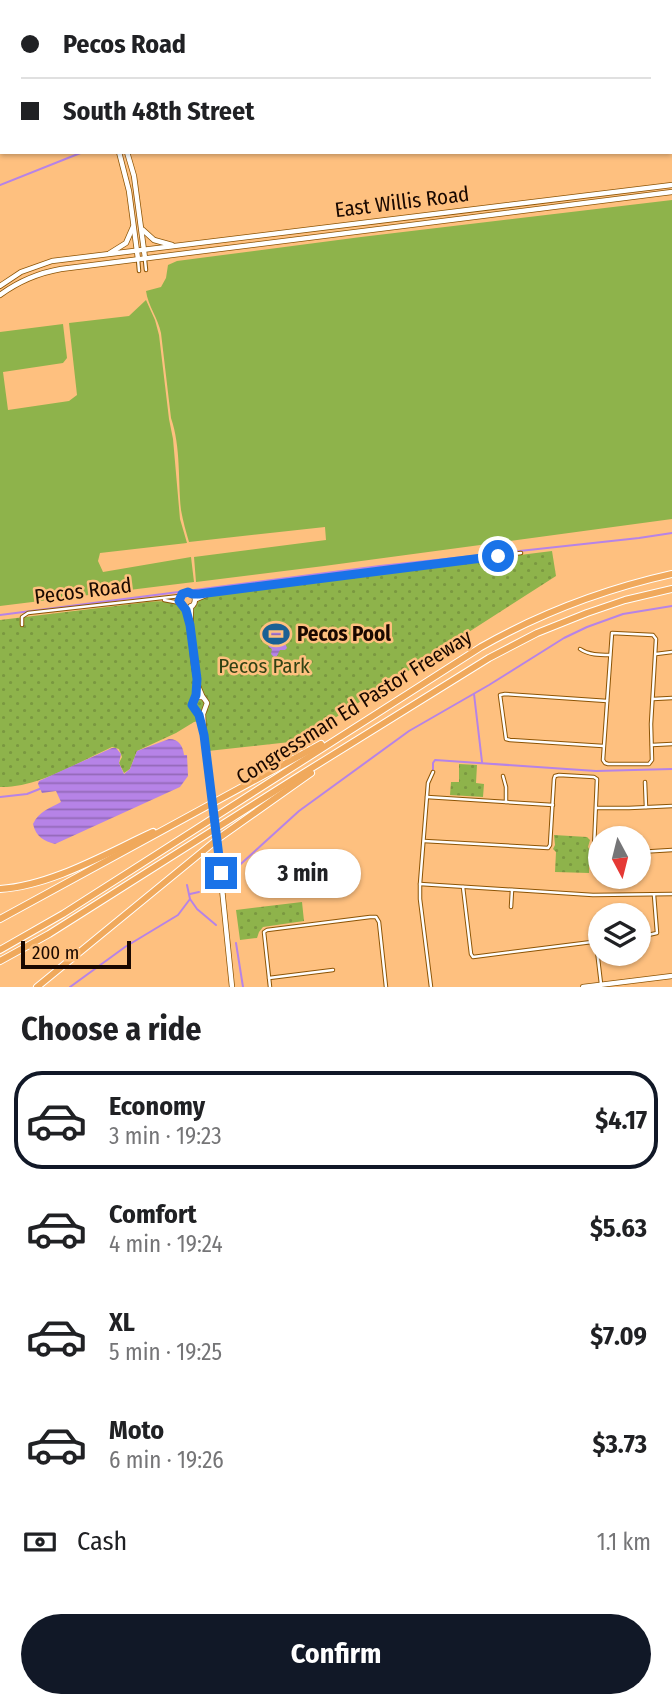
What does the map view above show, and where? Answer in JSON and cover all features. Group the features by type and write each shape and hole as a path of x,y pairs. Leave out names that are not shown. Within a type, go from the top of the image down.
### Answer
{"highway":[{"name":"Congressman Ed Pastor Freeway","path":"0,950 63,914 469,654 554,611 593,596 672,574"},
{"name":"Congressman Ed Pastor Freeway","path":"0,961 49,934 477,665 525,639 586,613 672,589"},
{"path":"0,919 360,722"},
{"path":"37,987 231,830 368,734"},
{"path":"0,889 48,879 193,813"},
{"path":"43,987 66,965"}],"main road":[{"path":"120,154 127,177 138,259"},
{"path":"128,154 134,176 145,258"},
{"name":"East Willis Road","path":"0,286 26,269 60,260 672,185"},
{"name":"East Willis Road","path":"0,296 30,277 61,269 672,192"},
{"path":"526,203 527,210"},
{"path":"107,254 126,243 134,226"},
{"path":"141,227 154,240 176,246"},
{"path":"60,260 61,269"},
{"path":"185,606 194,601 192,594 186,592 180,596 190,625 197,679 202,697 207,702 204,710 204,735 232,987"},
{"path":"197,679 192,705 197,711 204,735"},
{"path":"195,698 202,697"},
{"path":"197,711 204,710"},
{"path":"583,987 672,976"}],"street":[{"path":"145,258 146,270"},
{"path":"138,259 139,271"},
{"path":"192,594 521,553"},
{"path":"194,601 215,592"},
{"name":"Pecos Road","path":"22,625 22,617 28,613 180,596"},
{"name":"Pecos Road","path":"158,599 185,606"},
{"path":"612,633 653,635 656,654 651,763 604,763 612,633"},
{"path":"580,649 585,653 610,655"},
{"path":"656,654 672,652"},
{"path":"604,746 506,739 500,695 607,701"},
{"path":"653,699 672,698"},
{"path":"652,746 672,744"},
{"path":"432,987 419,884 428,783 433,772"},
{"path":"424,841 548,848 555,776 559,775 597,779 596,826"},
{"path":"503,776 506,802"},
{"path":"645,782 646,808"},
{"path":"427,797 553,805"},
{"path":"597,808 672,806"},
{"path":"651,851 672,850"},
{"path":"419,884 600,895 672,894"},
{"path":"463,887 473,957 588,943"},
{"path":"511,907 512,890"},
{"path":"651,934 657,933 654,895"},
{"path":"270,987 264,932 267,930 376,917 379,922 386,987"},
{"path":"600,966 601,985"},
{"path":"269,978 334,970"}],"green space":[{"path":"672,200 672,519 196,582 194,557 326,540 325,527 189,542 181,510 178,452 171,418 161,333 146,291 161,287 168,265 177,261 361,237"},
{"path":"146,300 159,335 173,439 180,519 187,543 100,553 98,561 103,572 191,557 194,582 0,606 0,332 63,324 67,358 63,363 3,372 8,410 69,401 77,395 69,323 129,316"},
{"name":"Pecos Park","path":"552,551 556,576 299,741 208,751 204,720 194,722 137,751 130,769 124,773 119,763 122,757 119,749 112,747 43,779 0,787 0,620 160,601 180,607 195,605 213,594 229,591"},
{"path":"459,764 477,765 476,783 484,784 483,797 450,795 451,782 459,782"},
{"path":"554,835 587,837 588,873 555,872"},
{"path":"302,902 304,921 263,927 257,938 240,940 236,910"}],"shaded area":[{"path":"282,627 283,638 274,639 273,642 285,643 287,648 280,650 274,657 268,645 271,641 269,629"},
{"path":"169,739 178,742 184,755 187,755 188,776 180,787 55,844 38,835 33,824 38,816 61,802 56,791 42,793 39,781 112,748 116,748 121,754 119,763 124,774 130,769 137,751"}],"waterway":[{"path":"0,185 78,154"},
{"path":"0,615 380,566 672,533"},
{"path":"233,871 299,811 409,731 564,638 587,627 623,614 672,606"},
{"path":"474,694 482,762"},
{"path":"433,772 435,760 596,771 672,769"},
{"path":"0,797 27,794 42,788"},
{"path":"70,987 125,947 178,915 190,899 187,885"},
{"path":"190,894 199,892"},
{"path":"190,899 197,909 216,925"},
{"path":"236,943 243,987"}],"place":[{"name":"Pecos Pool","path":"276,634"}],"route":[{"path":"221,873 204,735 199,715 192,705 197,679 190,625 186,610 179,601 180,596 185,592 199,594 498,556"}]}
